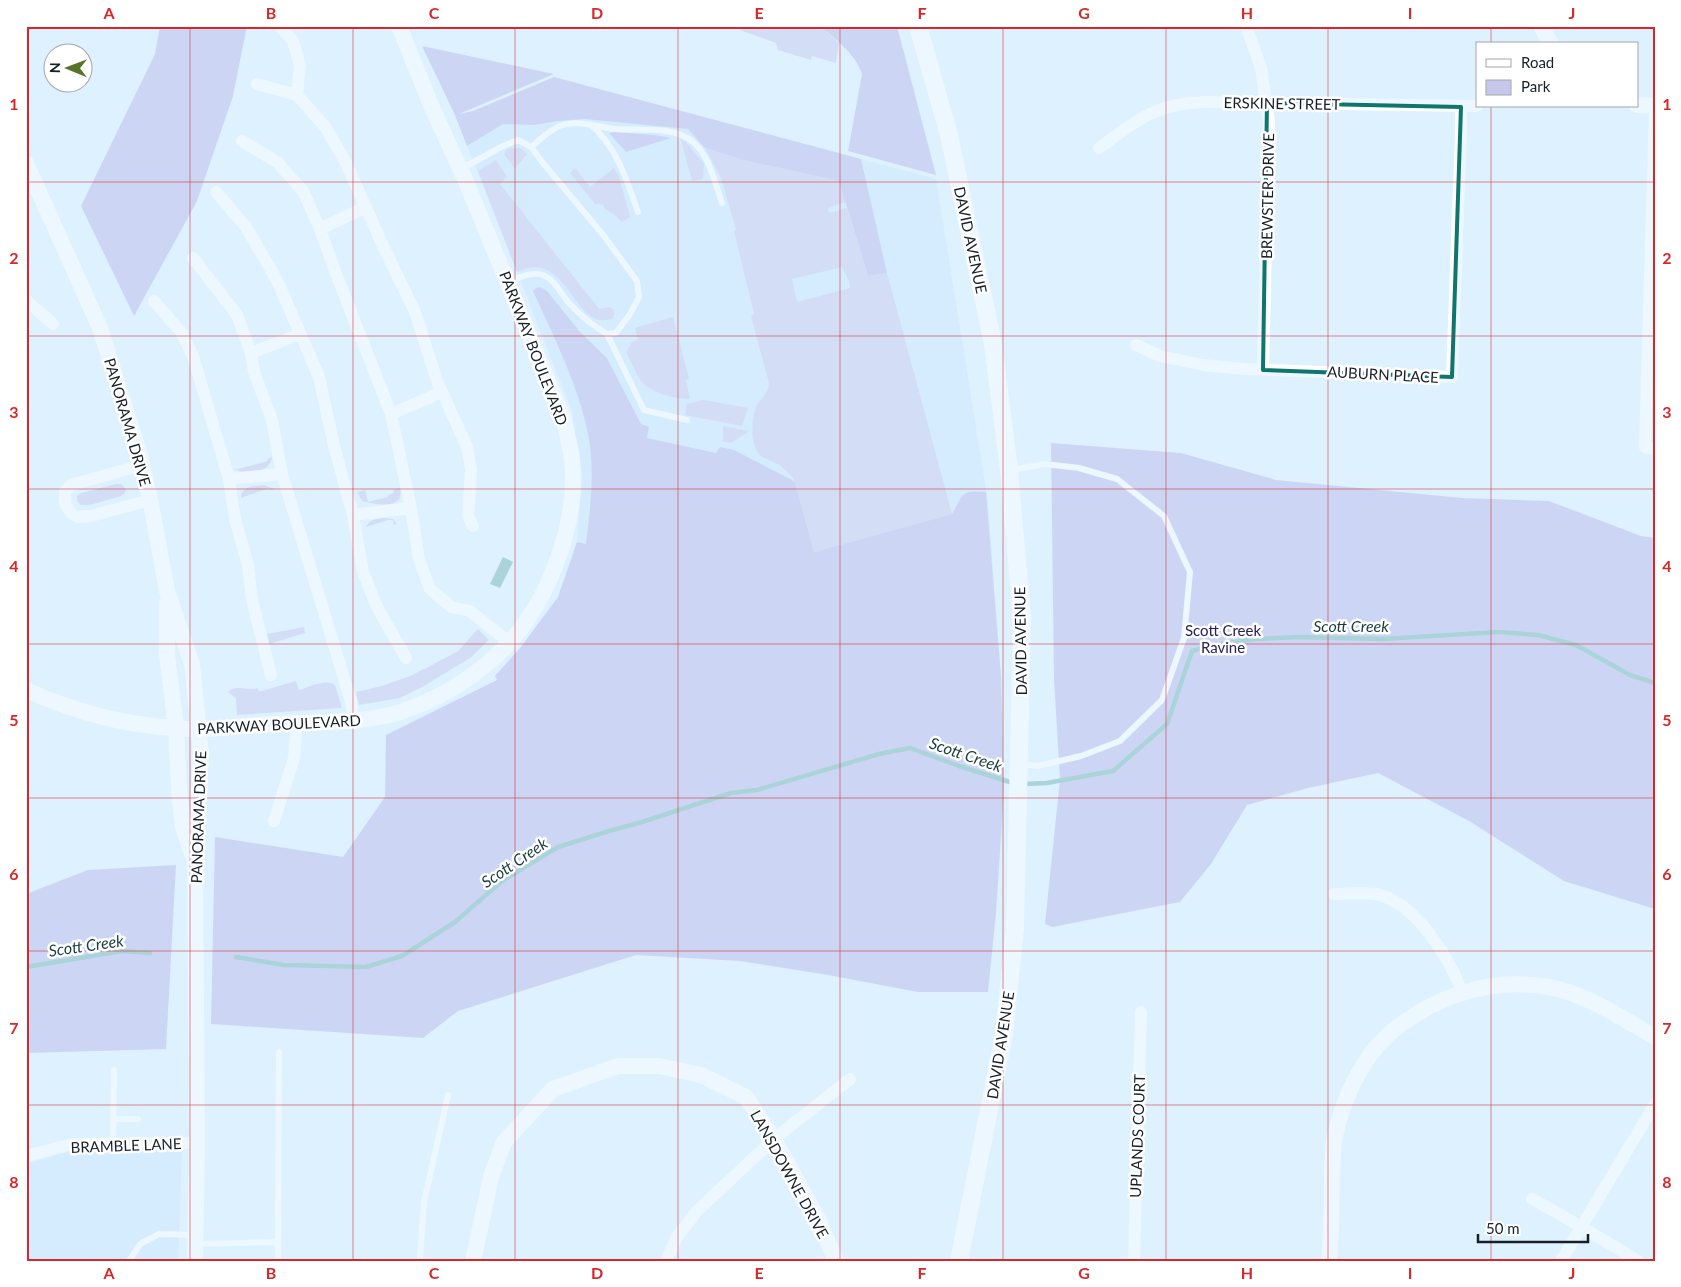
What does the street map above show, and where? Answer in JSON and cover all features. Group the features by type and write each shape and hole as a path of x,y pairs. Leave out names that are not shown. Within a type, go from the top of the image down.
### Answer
{"main road":[{"name":"DAVID AVENUE","path":"918,26 949,134 989,325 1009,470 1022,618 1015,928 1004,1034 959,1261"}],"street":[{"path":"280,26 293,41 300,65 297,95"},
{"name":"PARKWAY BOULEVARD","path":"26,690 72,708 112,720 145,726 199,728 353,722 395,714 442,695 475,672 509,642 543,593 557,561 566,533 573,473 570,446 563,417 508,281 461,169 433,110 399,26"},
{"name":"BREWSTER DRIVE","path":"1246,26 1261,68 1269,122 1263,370"},
{"path":"1541,26 1550,42"},
{"path":"257,84 297,95 326,128 346,163 415,312 442,392 467,447 471,469 468,516 473,526"},
{"name":"ERSKINE STREET","path":"1098,148 1134,123 1160,110 1183,104 1206,102 1476,106"},
{"path":"1638,105 1655,106 1645,447 1655,449"},
{"name":"AUBURN PLACE","path":"1136,345 1160,356 1204,365 1263,370 1452,378 1461,107"},
{"path":"242,141 277,162 303,191 320,229 391,414 411,508 419,559 430,589 451,607 470,611 509,642"},
{"name":"PANORAMA DRIVE","path":"26,163 100,328 142,465 167,591 192,664 201,753 195,864 197,1143 195,1261"},
{"path":"216,192 246,226 280,287 319,377 334,446 353,515 363,572 377,607 406,658"},
{"path":"320,229 366,207"},
{"path":"193,258 237,315 250,353 254,372 272,420 282,474 347,688 352,706 353,722"},
{"path":"26,300 53,324"},
{"path":"154,301 181,332 193,356 229,479 235,519 248,565 252,600 271,675"},
{"path":"250,353 300,334"},
{"path":"391,414 442,392"},
{"path":"142,465 71,485 66,492 65,504 72,514 85,518 150,500"},
{"path":"229,479 282,474"},
{"path":"353,515 411,508"},
{"path":"167,591 167,655 176,728 183,827 195,864"},
{"path":"274,821 294,758 297,723"},
{"path":"1334,894 1363,893 1377,895 1401,907 1420,923 1437,942 1453,969 1462,992"},
{"path":"1329,1261 1334,1138 1346,1097 1367,1061 1389,1034 1412,1018 1437,1002 1462,992 1509,985 1530,985 1550,987 1574,994 1597,1004 1655,1037"},
{"name":"UPLANDS COURT","path":"1134,1261 1141,1012"},
{"name":"LANSDOWNE DRIVE","path":"473,1261 491,1177 504,1142 553,1089 618,1066 659,1066 701,1075 746,1097 774,1139 818,1219 836,1261"},
{"path":"666,1261 677,1237 697,1211 774,1139 850,1079"},
{"path":"1561,1261 1580,1226 1591,1212 1655,1104"},
{"name":"BRAMBLE LANE","path":"26,1156 72,1144 197,1143"},
{"path":"1532,1199 1565,1216 1638,1261"}],"lane":[{"path":"531,147 548,132 563,125 590,124 612,129 662,131 683,135 693,142 702,153 722,203"},
{"path":"590,124 599,131 621,164 638,212"},
{"path":"461,169 518,140 531,147 543,164 604,236 636,281 639,297 630,314 616,333 608,334 595,327 579,314 558,288 545,276 527,274 508,281"},
{"path":"608,334 644,410 687,420"},
{"path":"1009,470 1045,464 1079,468 1116,479 1164,516 1190,572 1184,638 1162,700 1120,741 1081,756 1038,766 1013,763"},
{"path":"278,1261 279,1052"},
{"path":"113,1144 114,1070"},
{"path":"420,1261 424,1202 448,1096"},
{"path":"113,1119 138,1119"},
{"path":"129,1261 140,1244 158,1234 195,1239 278,1242"}],"highlighted area":[{"path":"1267,103 1461,107 1452,377 1263,370"}],"shaded area":[{"path":"554,77 936,179 988,502 1001,676 495,676 521,647 558,597 577,542 582,475 572,411 455,115 473,111"},
{"path":"503,557 513,562 500,588 490,584"},
{"path":"74,1150 182,1152 178,1261 26,1261 26,1164"}],"green space":[{"path":"160,26 247,26 233,96 197,201 134,316 81,206 155,54"},
{"path":"748,26 820,26 839,43 836,63 812,56 811,60 778,50 776,43 740,30"},
{"path":"820,26 897,26 936,175 848,151 862,74 850,53"},
{"path":"422,46 554,74 459,114 473,111 554,77 861,159 887,273 868,276 839,181 747,161 705,148 688,129 585,119 534,125 503,124 467,146 455,115"},
{"path":"616,132 671,138 626,152 609,133"},
{"path":"681,140 686,142 704,164 703,179 692,181"},
{"path":"520,148 527,154 515,169 504,154 507,149"},
{"path":"705,148 747,161 839,181 846,202 828,208 829,213 847,208 868,276 887,273 952,514 814,552 793,478 777,462 779,465 761,456 754,445 752,430 754,415 758,403 767,392 769,383 751,316 754,314 734,231 736,230 721,178","holes":["842,267 849,281 850,288 797,302 792,279"]},
{"path":"496,160 507,177 500,184 599,309 610,307 613,309 613,318 600,320 588,314 560,280 548,271 534,267 517,272 478,171"},
{"path":"575,168 590,187 614,168 619,176 630,217 622,222 613,213 606,210 602,204 598,203 596,205 570,173"},
{"path":"540,287 547,291 580,332 607,358 641,424 649,427 647,438 716,453 720,447 734,450 792,480 795,483 814,552 952,514 961,498 967,493 986,492 1001,676 1004,790 996,913 988,992 918,992 740,961 636,955 458,1011 423,1038 211,1024 215,837 343,857 385,797 386,735 497,680 495,676 521,647 558,597 577,542 586,544 592,483 590,445 581,406 574,386 533,291"},
{"path":"673,317 689,379 686,380 690,399 664,394 645,385 639,378 626,352 632,342 638,340 635,328"},
{"path":"703,400 748,408 742,426 685,415 687,404"},
{"path":"723,426 749,431 731,443 723,441"},
{"name":"Scott Creek Ravine","path":"1051,443 1181,453 1276,480 1462,498 1549,501 1641,536 1655,538 1655,909 1564,881 1469,821 1378,773 1308,788 1247,805 1211,864 1180,902 1052,927 1045,924 1060,779 1054,679"},
{"path":"272,457 267,467 257,472 245,472 234,469 268,461 267,459"},
{"path":"121,484 126,489 125,493 121,496 90,505 81,505 77,501 77,496 81,493"},
{"path":"264,485 274,489 271,490 269,488 241,498 243,491 246,489"},
{"path":"400,488 401,495 398,500 388,504 374,504 362,501 357,492 365,490 368,502 388,497 388,495 394,493 393,490"},
{"path":"382,518 393,519 397,524 394,525 393,520 388,520 366,527 371,521"},
{"path":"304,627 305,633 269,644 267,634"},
{"path":"478,629 489,640 470,658 400,698 359,705 356,692 382,686 410,676 432,665 458,651"},
{"path":"296,681 299,690 327,682 335,685 342,708 237,715 236,698 228,692 235,688 257,688 259,691 262,691"},
{"path":"176,865 166,1049 26,1053 26,894 88,870"}],"waterway":[{"name":"Scott Creek","path":"1023,784 1047,783 1113,771 1167,724 1192,651 1213,645 1256,639 1298,637 1382,639 1499,632 1538,635 1576,645 1630,675 1655,683"},
{"name":"Scott Creek","path":"236,957 284,965 366,967 402,956 455,922 502,881 558,847 731,793 757,790 879,754 910,748 1013,783"},
{"name":"Scott Creek","path":"26,967 122,951 150,953"}]}
